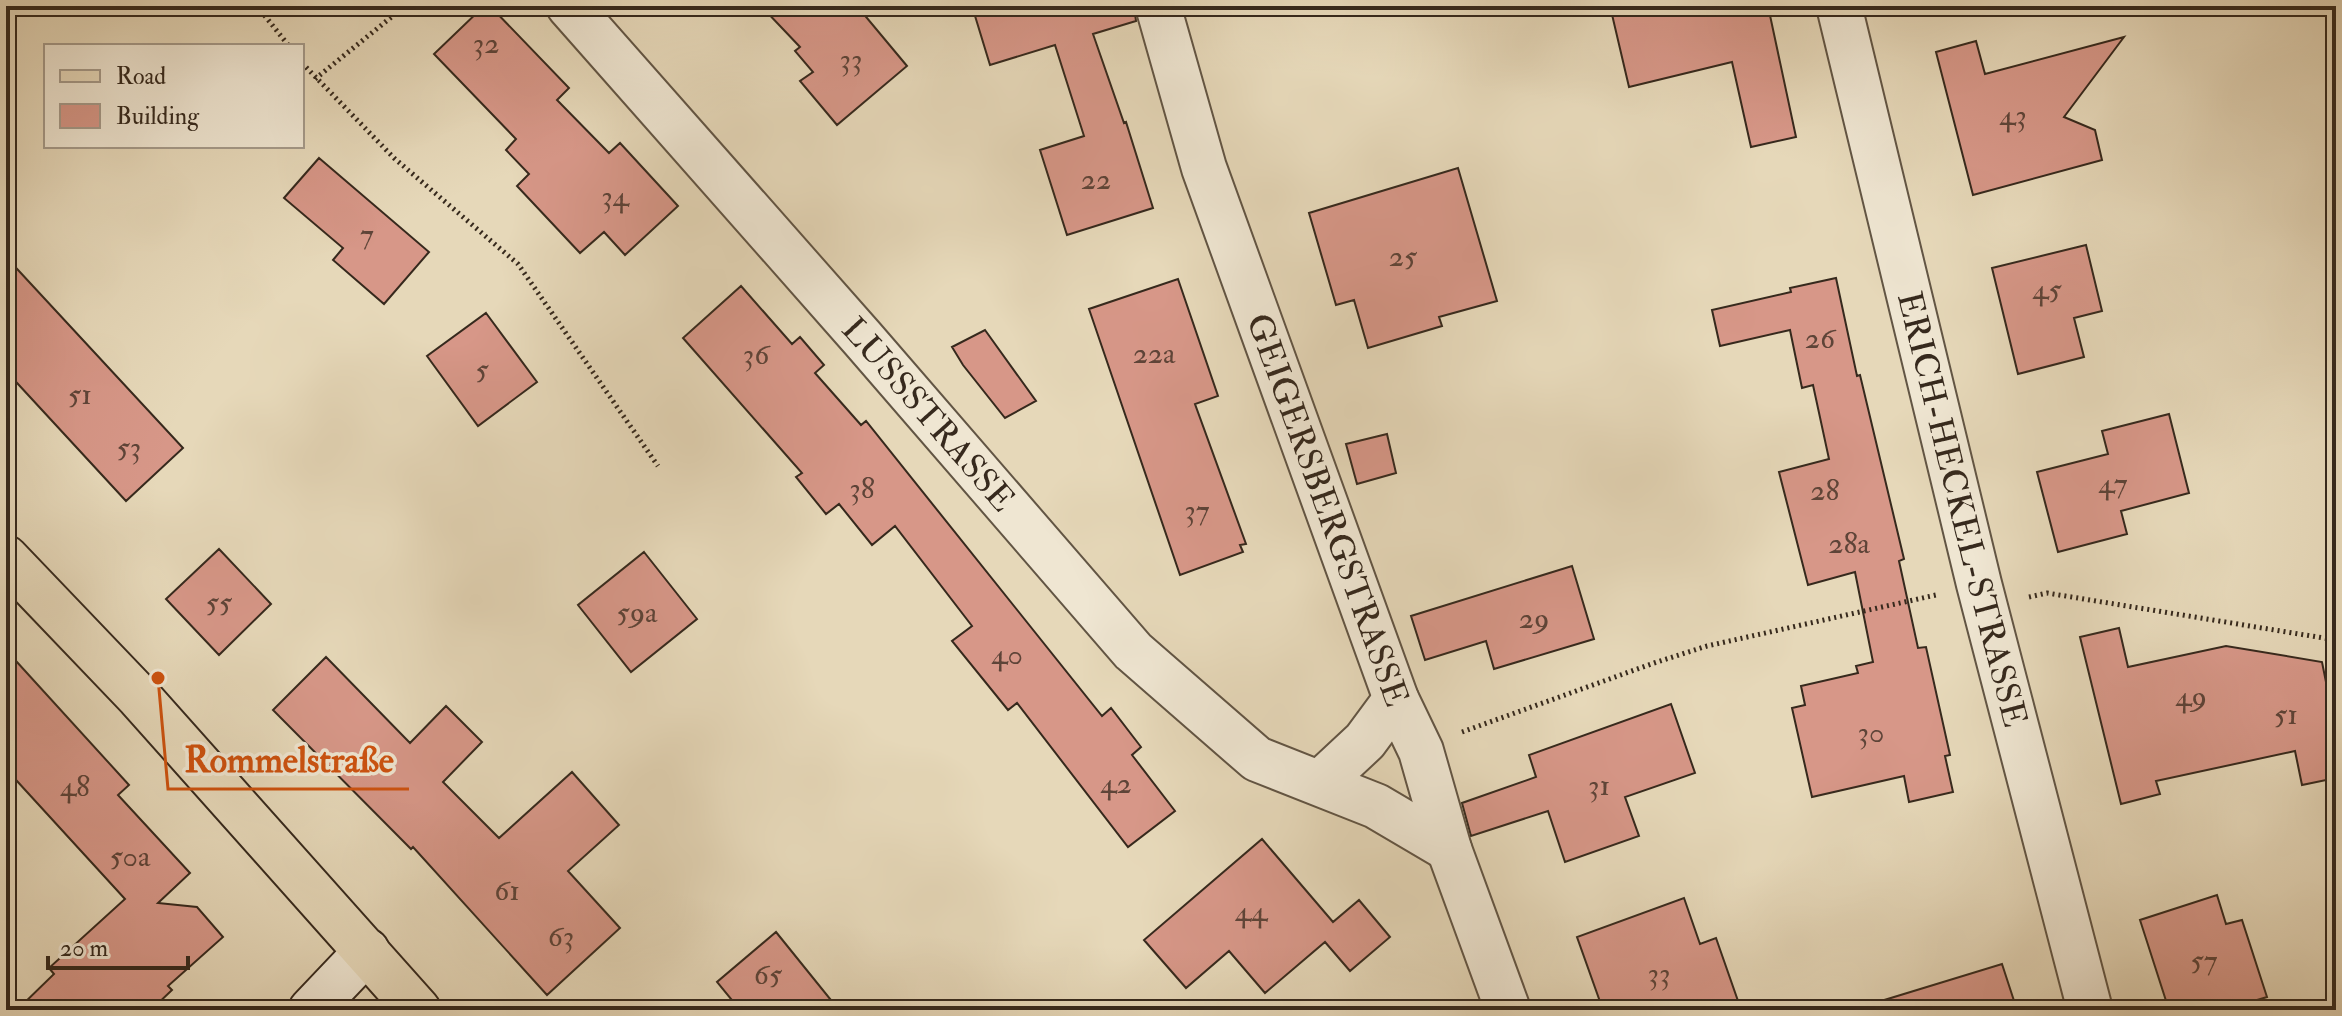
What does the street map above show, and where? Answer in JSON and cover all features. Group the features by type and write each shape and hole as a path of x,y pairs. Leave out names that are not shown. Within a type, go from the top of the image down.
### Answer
{"main road":[{"path":"6,558 139,697 418,1010"}],"street":[{"name":"LUSSSTRASSE","path":"569,6 1133,651 1257,759 1376,806 1449,849"},
{"name":"GEIGERSBERGSTRASSE","path":"1158,6 1204,168 1396,699 1421,751 1449,849 1508,1010"},
{"name":"ERICH-HECKEL-STRASSE","path":"1839,6 1979,584 2090,1010"},
{"path":"1320,783 1365,741 1396,699"},
{"path":"311,1010 367,951"}],"path":[{"path":"257,6 287,44"},
{"path":"315,79 405,6"},
{"path":"304,65 394,158 518,264 658,466"},
{"path":"2047,593 2336,640"},
{"path":"1449,737 1707,646 1936,595"}],"building":[{"path":"484,6 490,6 569,88 557,100 609,153 620,143 678,206 625,255 604,232 580,253 517,186 529,174 506,150 516,139 434,54"},
{"path":"761,6 857,6 907,66 837,125 800,81 813,72 795,51 800,47"},
{"path":"972,6 1134,6 1136,21 1093,34 1126,122 1153,208 1067,235 1040,150 1084,136 1055,45 990,65"},
{"path":"1610,6 1768,6 1796,137 1751,147 1732,62 1629,87"},
{"path":"2124,37 2064,117 2095,130 2102,160 1973,195 1936,52 1976,41 1985,74"},
{"path":"319,158 429,252 384,304 333,260 343,248 284,198"},
{"path":"1458,168 1497,301 1439,317 1442,326 1368,348 1354,300 1336,305 1309,213"},
{"path":"2086,245 2102,311 2074,318 2084,357 2018,374 1992,268"},
{"path":"6,257 183,448 126,501 6,371"},
{"path":"1836,278 1857,376 1860,375 1904,559 1899,561 1918,648 1926,647 1950,755 1945,756 1953,792 1909,802 1904,776 1812,797 1792,708 1805,705 1801,686 1858,673 1856,666 1873,662 1855,572 1808,585 1779,472 1829,459 1813,385 1802,388 1790,330 1720,346 1712,310"},
{"path":"1178,279 1218,396 1195,404 1246,544 1240,545 1243,552 1180,575 1089,309"},
{"path":"741,286 792,344 800,337 824,365 815,373 861,425 866,421 1102,716 1111,708 1141,747 1132,755 1175,811 1128,847 1017,703 1008,710 952,641 972,626 895,526 872,545 839,504 826,514 796,477 802,473 683,338"},
{"path":"486,313 537,382 478,426 427,356"},
{"path":"985,330 1036,401 1005,418 952,347"},
{"path":"2169,414 2189,493 2121,511 2127,534 2058,552 2037,472 2108,454 2102,431"},
{"path":"1387,434 1396,473 1357,484 1346,444"},
{"path":"219,549 271,604 219,655 166,599"},
{"path":"644,552 697,619 631,672 578,605"},
{"path":"1572,566 1594,639 1494,669 1486,641 1425,660 1411,616"},
{"path":"2119,628 2128,667 2226,646 2322,662 2329,697 2336,695 2336,778 2302,785 2295,751 2156,781 2160,794 2121,804 2080,637"},
{"path":"6,650 129,785 118,795 190,873 158,903 197,907 223,937 168,986 172,990 151,1010 17,1010 54,974 49,968 125,899 6,769"},
{"path":"326,657 410,743 446,706 482,742 443,782 499,838 572,772 619,825 568,871 620,928 547,995 413,847 411,849 273,710"},
{"path":"1671,704 1695,773 1625,797 1639,836 1565,862 1548,811 1471,836 1462,803 1536,777 1529,755"},
{"path":"1262,839 1333,922 1359,900 1390,937 1350,971 1325,942 1265,993 1229,951 1186,988 1144,940"},
{"path":"2217,895 2226,924 2242,920 2267,997 2244,1004 2246,1010 2169,1010 2140,920"},
{"path":"1684,898 1700,944 1716,938 1738,1001 1714,1010 1603,1010 1577,937"},
{"path":"776,932 839,1010 740,1010 717,982"},
{"path":"2002,964 2017,1010 1883,1010 1881,1001"}],"place":[{"name":"Rommelstraße","path":"158,678"}]}
